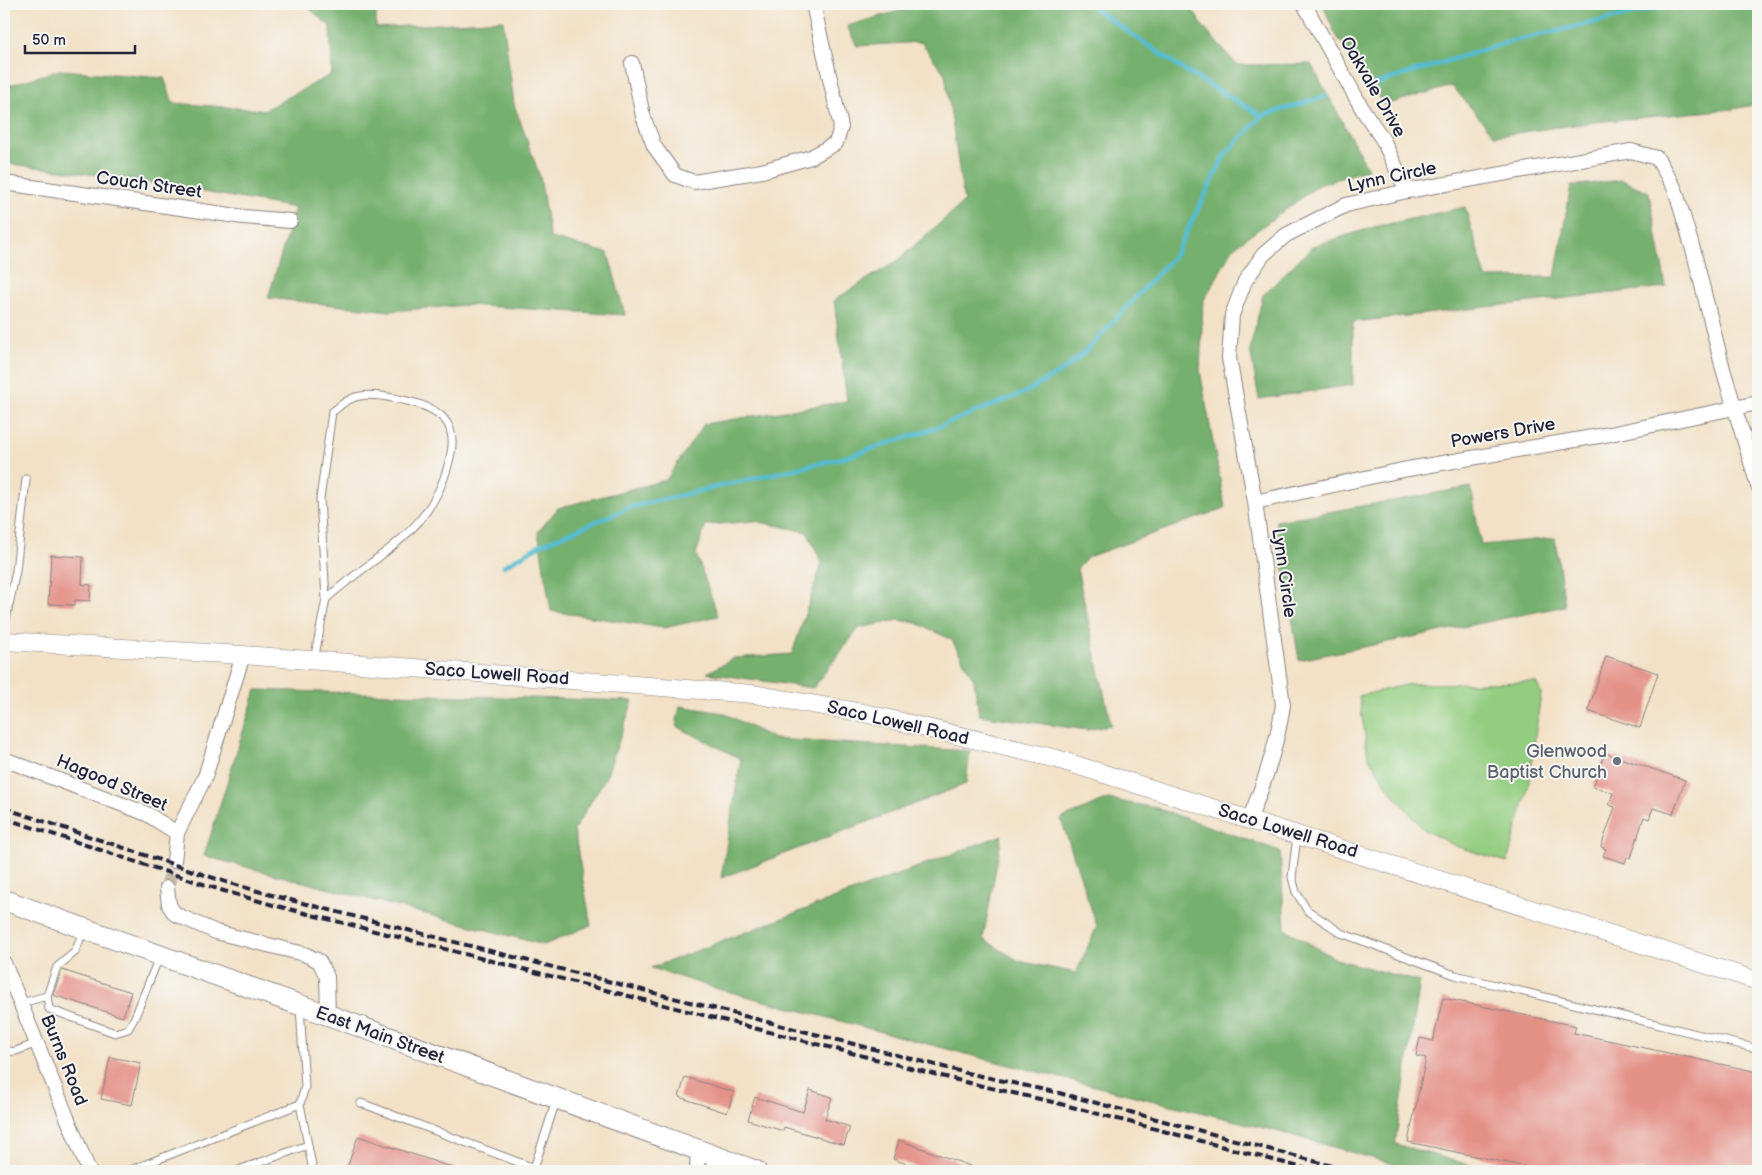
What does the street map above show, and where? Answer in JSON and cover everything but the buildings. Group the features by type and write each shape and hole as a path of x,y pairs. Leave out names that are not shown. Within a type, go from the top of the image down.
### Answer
{"main road":[{"name":"East Main Street","path":"4,900 328,1015 756,1171"}],"street":[{"path":"632,63 643,116 654,146 675,175 694,182 762,171 811,158 836,143 841,127 813,4"},
{"name":"Oakvale Drive","path":"1304,4 1363,110 1383,140 1407,191"},
{"name":"Lynn Circle","path":"1249,820 1266,780 1278,739 1283,705 1255,502 1229,358 1232,314 1245,281 1264,255 1286,235 1346,204 1407,191 1631,151 1658,158 1675,189 1758,486"},
{"name":"Couch Street","path":"4,183 225,214 290,221"},
{"name":"Powers Drive","path":"1255,502 1402,470 1610,434 1758,403"},
{"name":"Saco Lowell Road","path":"4,641 314,660 762,695 864,713 1057,759 1758,982"},
{"path":"177,832 205,777 242,655"},
{"name":"Hagood Street","path":"4,759 147,814 177,832 174,861"},
{"path":"167,888 169,905 175,914 216,932 304,954 319,961 327,977 328,1015"},
{"name":"Burns Road","path":"4,963 89,1171"},
{"path":"697,1171 698,1150"}],"lane":[{"path":"314,660 326,600 320,499 332,412 351,398 385,396 427,406 447,420 454,440 447,472 436,500 422,520 397,545 352,576 326,600"},
{"path":"4,629 16,571 26,479"},
{"path":"1297,834 1292,877 1296,892 1307,910 1341,933 1455,975 1758,1049"},
{"path":"84,929 75,952 58,967 47,996 49,1009 116,1033 128,1029 136,1017 160,956"},
{"path":"20,1003 47,996"},
{"path":"300,1005 305,1087 300,1104 313,1171"},
{"path":"4,1052 16,1051 37,1043"},
{"path":"533,1170 556,1098"},
{"path":"361,1102 533,1170 542,1171"},
{"path":"128,1171 300,1104"},
{"path":"236,1171 308,1145"}],"green space":[{"path":"312,4 376,4 376,28 503,20 514,104 540,177 550,238 608,253 625,315 467,305 390,311 268,298 295,208 135,180 4,163 4,87 59,70 164,78 173,103 264,110 332,74 330,26 310,9"},
{"path":"923,4 1189,4 1204,28 1237,65 1311,64 1368,169 1319,185 1233,248 1203,302 1200,371 1225,508 1088,557 1077,569 1111,725 1087,730 979,715 974,680 952,640 917,623 899,620 859,628 813,688 707,673 734,658 792,654 822,563 807,532 755,521 706,525 696,554 718,616 664,628 551,611 538,532 558,508 666,480 704,424 847,401 834,300 897,261 964,202 945,74 921,42 857,46 847,26"},
{"path":"1323,4 1758,4 1758,104 1733,109 1594,122 1495,136 1452,86 1384,105 1334,32"},
{"path":"1622,180 1649,192 1666,287 1353,322 1353,385 1259,399 1250,349 1263,295 1313,246 1374,227 1465,207 1486,278 1555,277 1571,186"},
{"path":"1471,487 1481,545 1555,538 1565,606 1299,660 1276,521"},
{"path":"1536,682 1541,693 1528,788 1507,862 1458,847 1424,830 1390,790 1368,756 1359,696 1409,684"},
{"path":"256,690 633,701 606,777 574,830 591,925 544,945 204,856"},
{"path":"680,706 724,713 774,739 970,751 966,784 721,878 741,759 676,726"},
{"path":"1108,799 1156,808 1280,851 1285,929 1336,959 1420,982 1395,1144 1490,1171 1418,1171 1276,1131 985,1059 711,987 651,968 1002,835 983,939 1019,961 1076,973 1097,926 1061,819"}],"waterway":[{"path":"1091,4 1098,11 1187,72 1262,116"},
{"path":"1375,84 1508,42 1675,4"},
{"path":"504,566 542,544 631,507 846,457 933,429 1026,392 1065,369 1089,348 1175,255 1226,153 1262,116 1326,96"}],"tunnel":[{"path":"167,888 174,861"}],"railway":[{"path":"4,808 226,882 275,896 967,1073 1059,1093 1351,1171"},
{"path":"4,818 224,891 273,905 965,1082 1057,1103 1315,1171"}],"place":[{"name":"Glenwood Baptist Church","path":"1617,761"}]}
